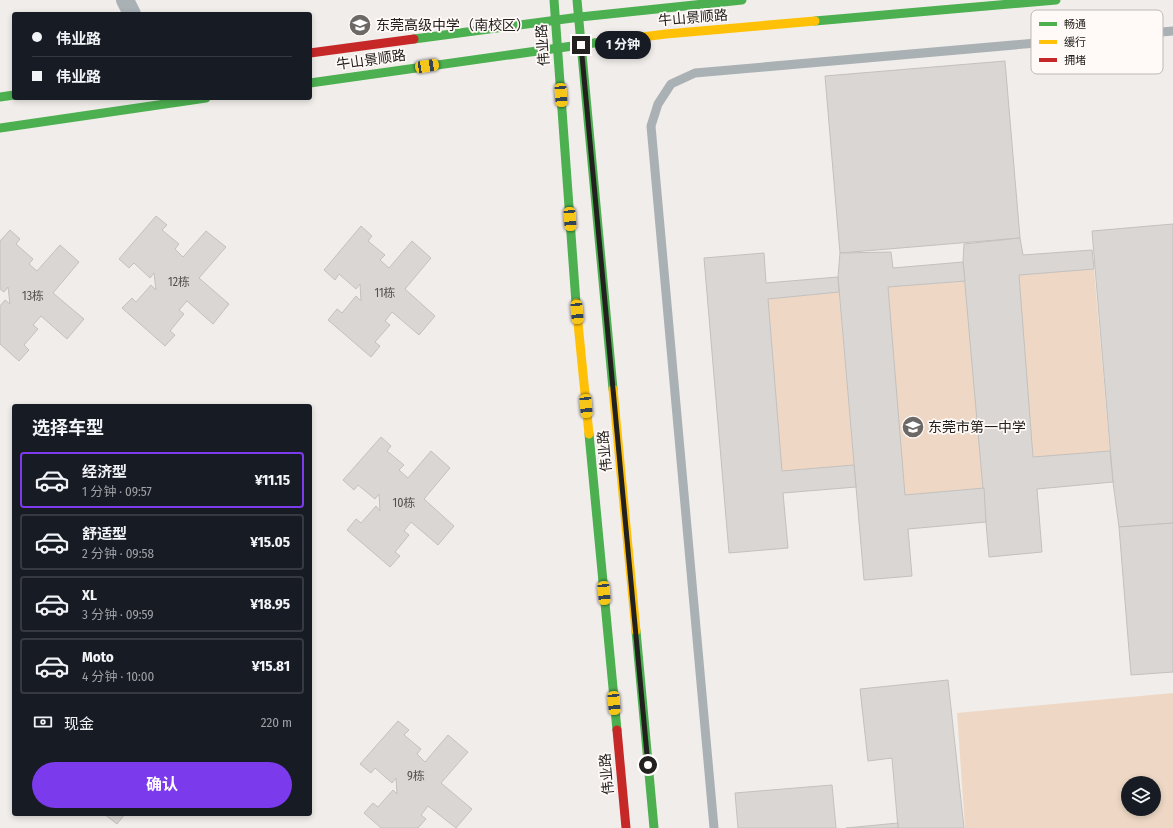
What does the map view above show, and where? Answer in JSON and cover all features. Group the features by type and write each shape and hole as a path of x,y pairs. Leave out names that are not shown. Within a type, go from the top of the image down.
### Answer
{"street":[{"path":"125,0 131,12"},
{"name":"伟业路","path":"554,0 574,281 626,828"},
{"name":"伟业路","path":"577,0 654,828"},
{"name":"牛山景顺路","path":"312,53 578,17 742,0"},
{"name":"牛山景顺路","path":"312,83 666,34 1056,0"},
{"path":"0,97 12,95"},
{"path":"0,128 192,100"}],"lane":[{"path":"1163,32 1173,31"},
{"path":"714,828 651,126 658,104 671,84 695,73 1031,43"}],"shaded area":[{"path":"1094,269 1110,451 1033,457 1019,275"},
{"path":"965,281 984,488 905,495 888,287"},
{"path":"839,292 854,465 782,471 768,299"},
{"path":"1173,693 1173,828 965,828 957,713"}],"building":[{"path":"1005,61 1020,238 840,253 825,76"},
{"path":"156,216 167,225 162,230 179,244 175,249 183,257 206,231 226,247 199,278 229,304 213,324 187,301 179,310 184,314 170,331 175,335 165,346 122,308 132,298 136,302 151,285 156,290 154,273 150,278 134,263 129,268 119,259"},
{"path":"1173,224 1173,523 1119,527 1113,482 1092,231"},
{"path":"361,226 372,236 368,241 385,255 380,260 389,268 412,241 431,258 405,289 435,316 419,335 392,312 385,321 390,325 375,342 380,346 371,357 328,320 337,309 342,313 356,296 361,301 360,284 356,289 339,274 335,280 324,270"},
{"path":"10,230 20,239 16,244 33,259 29,264 37,271 60,245 79,262 53,293 84,319 67,339 41,316 33,325 38,329 24,345 29,350 19,361 0,344 0,306 5,300 10,304 8,287 4,292 0,289 0,241"},
{"path":"1020,238 1023,255 1092,250 1094,269 1019,275 1033,457 1110,451 1113,482 1037,489 1042,552 989,557 963,262 964,244"},
{"path":"891,252 893,268 963,262 965,281 888,287 905,495 984,488 986,522 908,529 912,576 864,580 838,277 840,253"},
{"path":"764,253 766,283 838,277 839,292 768,299 782,471 854,465 856,487 783,493 788,548 729,553 704,258"},
{"path":"381,437 391,446 387,451 404,465 399,470 408,478 431,451 450,468 424,499 454,526 438,545 411,522 404,531 409,535 395,552 400,556 390,567 347,530 356,519 361,523 376,506 380,511 379,494 375,499 358,485 354,490 343,480"},
{"path":"1173,523 1173,672 1131,675 1119,527"},
{"path":"948,680 964,828 898,828 892,758 868,761 860,689"},
{"path":"398,721 409,730 404,735 421,749 417,754 425,762 448,735 468,752 441,783 472,809 456,828 428,806 421,815 426,819 418,828 381,828 364,813 373,803 378,807 393,790 397,794 396,778 392,783 375,768 371,773 360,764"},
{"path":"832,785 836,828 738,828 735,793"},
{"path":"107,816 123,816 117,824"},
{"path":"898,823 898,828 846,828"}],"traffic: fast":[{"path":"554,0 576,303"},
{"path":"577,0 613,389"},
{"path":"414,39 580,17 742,0"},
{"path":"815,21 1056,0"},
{"path":"312,83 601,42"},
{"path":"0,97 12,95"},
{"path":"0,128 192,100"},
{"path":"589,434 617,730"},
{"path":"636,631 654,828"}],"traffic: slow":[{"path":"601,42 666,34 815,21"},
{"path":"576,303 589,434"},
{"path":"613,389 636,631"}],"traffic: jam":[{"path":"312,53 414,39"},
{"path":"617,730 626,828"}],"place":[{"name":"东莞高级中学（南校区）","path":"360,25"},
{"name":"东莞市第一中学","path":"913,427"}],"route":[{"path":"581,45 648,765"}]}
